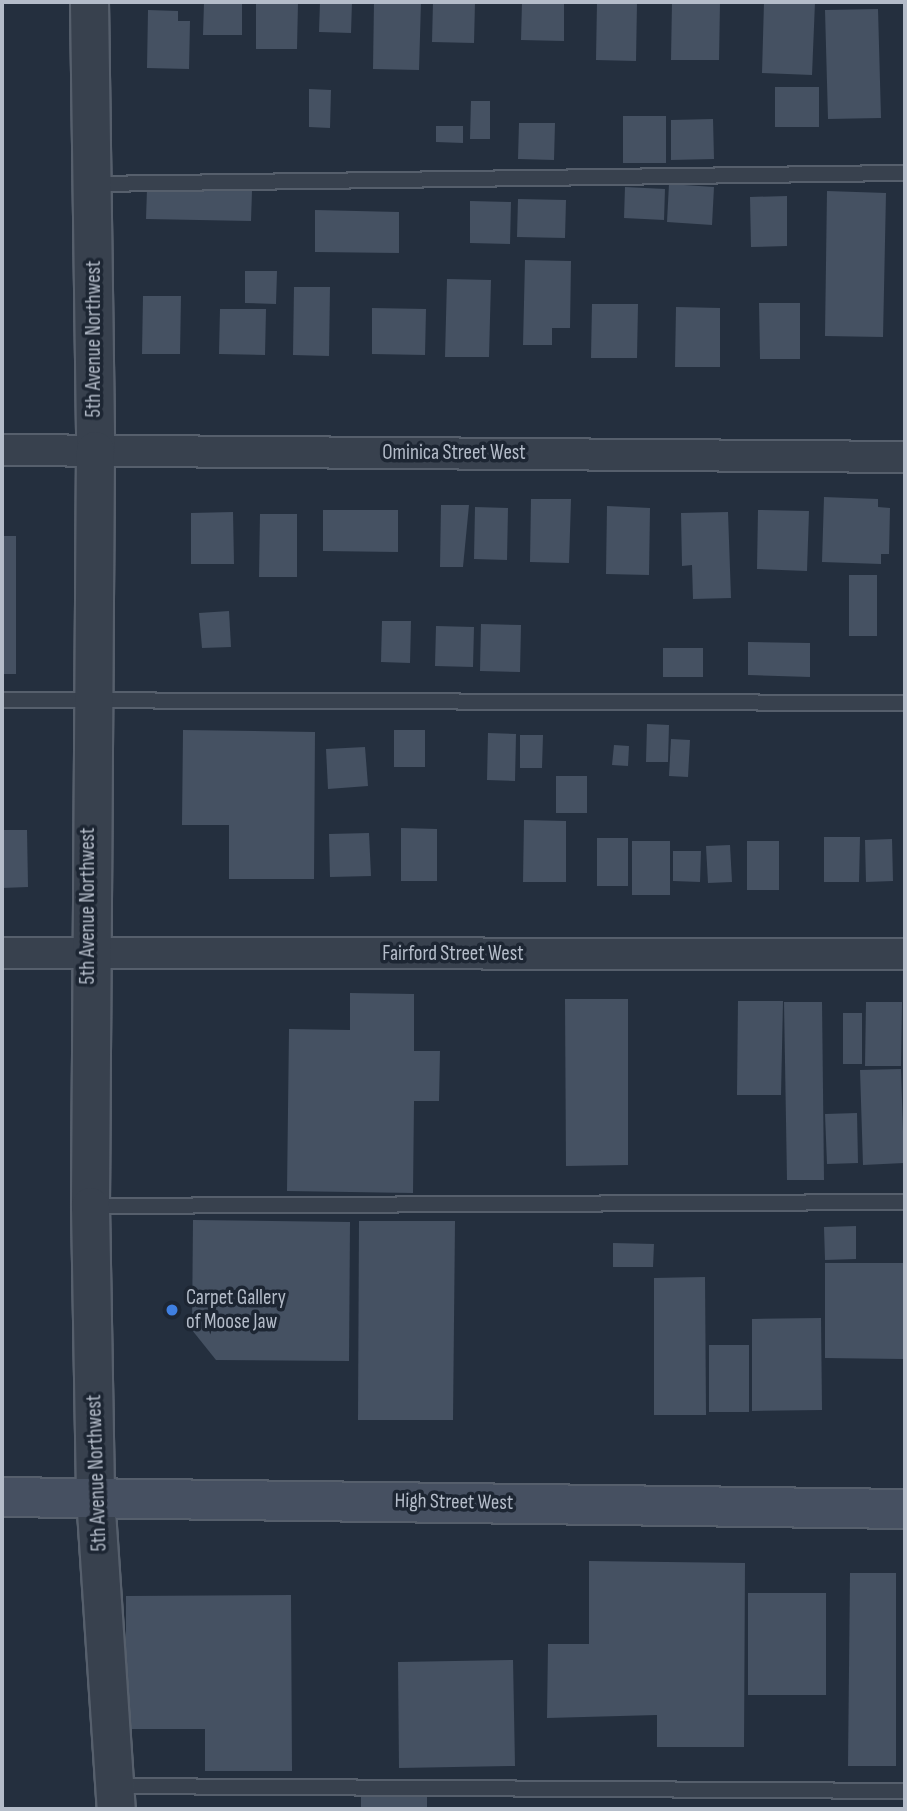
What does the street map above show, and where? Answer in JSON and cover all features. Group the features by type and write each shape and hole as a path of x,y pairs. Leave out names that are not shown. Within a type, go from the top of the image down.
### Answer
{"main road":[{"name":"High Street West","path":"2,1497 95,1496 905,1509"}],"street":[{"name":"5th Avenue Northwest","path":"89,2 94,450 88,953 90,1206 95,1496 116,1798"},
{"name":"Ominica Street West","path":"2,450 905,457"},
{"name":"Fairford Street West","path":"2,953 905,954"}],"lane":[{"path":"92,184 905,173"},
{"path":"2,700 90,697 905,703"},
{"path":"90,1206 905,1202"},
{"path":"116,1798 905,1791"}],"building":[{"path":"204,2 242,2 242,35 203,35"},
{"path":"256,2 298,2 297,49 256,49"},
{"path":"320,2 352,2 351,33 319,32"},
{"path":"374,2 421,2 419,70 373,69"},
{"path":"433,2 475,2 474,43 432,42"},
{"path":"522,2 564,2 564,41 521,40"},
{"path":"597,2 637,2 636,61 596,60"},
{"path":"672,2 720,2 719,60 671,60"},
{"path":"764,2 815,2 812,75 762,73"},
{"path":"878,9 881,118 828,119 825,10"},
{"path":"148,10 178,11 178,21 190,21 189,69 147,68"},
{"path":"775,87 819,87 819,127 775,127"},
{"path":"309,89 331,90 330,128 309,127"},
{"path":"471,101 490,101 490,139 470,139"},
{"path":"623,116 666,116 666,163 623,163"},
{"path":"713,119 714,159 671,160 671,120"},
{"path":"519,123 555,123 554,160 518,159"},
{"path":"436,126 463,126 463,143 436,142"},
{"path":"669,184 714,187 712,225 667,222"},
{"path":"625,187 665,189 664,220 624,218"},
{"path":"147,189 252,191 251,221 146,219"},
{"path":"827,191 886,193 883,337 825,336"},
{"path":"787,196 787,246 751,247 750,197"},
{"path":"518,199 566,200 565,238 517,237"},
{"path":"470,201 511,202 510,244 470,243"},
{"path":"315,210 399,212 399,253 315,252"},
{"path":"525,260 571,261 570,328 552,328 552,345 523,345"},
{"path":"245,271 277,271 276,304 245,303"},
{"path":"447,279 491,280 489,357 445,357"},
{"path":"294,287 330,287 329,356 293,355"},
{"path":"143,296 181,296 180,354 142,354"},
{"path":"759,303 800,303 800,359 760,359"},
{"path":"592,304 638,304 637,358 591,358"},
{"path":"676,307 720,308 720,367 675,367"},
{"path":"372,308 426,309 425,355 372,354"},
{"path":"220,309 266,309 265,355 219,354"},
{"path":"824,497 878,499 878,507 890,508 889,554 881,554 881,564 822,562"},
{"path":"531,499 571,499 569,563 530,562"},
{"path":"441,505 469,505 463,567 440,567"},
{"path":"607,506 650,508 649,575 606,574"},
{"path":"475,507 508,508 507,560 474,559"},
{"path":"323,510 398,510 398,552 323,551"},
{"path":"758,510 809,511 807,571 757,569"},
{"path":"233,512 234,564 191,564 191,513"},
{"path":"728,512 731,598 693,599 692,565 682,566 681,513"},
{"path":"260,514 297,514 297,577 259,577"},
{"path":"2,536 16,536 16,674 2,674"},
{"path":"849,575 877,575 877,636 849,636"},
{"path":"229,611 231,647 202,648 199,613"},
{"path":"382,621 411,621 410,663 381,662"},
{"path":"481,624 521,625 520,672 480,671"},
{"path":"436,626 474,627 473,667 435,666"},
{"path":"748,642 810,643 810,677 748,675"},
{"path":"663,648 703,648 703,677 663,677"},
{"path":"647,724 669,725 668,762 646,762"},
{"path":"183,730 315,732 314,879 229,879 229,825 182,825"},
{"path":"394,730 425,730 425,767 394,767"},
{"path":"488,733 516,734 515,781 487,780"},
{"path":"520,735 543,735 542,768 520,768"},
{"path":"671,739 690,740 688,777 669,776"},
{"path":"614,745 629,746 628,766 612,765"},
{"path":"365,747 368,786 328,789 326,749"},
{"path":"556,776 587,776 587,813 556,813"},
{"path":"524,820 566,821 566,882 523,882"},
{"path":"401,828 437,829 437,881 401,881"},
{"path":"2,830 27,830 28,887 2,888"},
{"path":"369,833 371,876 330,877 329,834"},
{"path":"824,837 860,837 859,882 824,882"},
{"path":"597,838 628,838 628,886 597,886"},
{"path":"892,839 893,881 866,882 865,840"},
{"path":"632,841 670,841 670,895 632,895"},
{"path":"747,841 779,841 779,890 747,890"},
{"path":"730,845 732,882 708,883 706,846"},
{"path":"673,851 701,851 700,882 673,881"},
{"path":"350,993 414,994 414,1051 440,1051 439,1101 414,1101 413,1193 287,1191 289,1029 350,1030"},
{"path":"565,999 628,999 628,1165 566,1166"},
{"path":"738,1001 783,1001 781,1095 737,1095"},
{"path":"784,1002 822,1002 824,1180 787,1180"},
{"path":"866,1002 902,1002 901,1066 865,1066"},
{"path":"843,1013 862,1013 862,1064 843,1064"},
{"path":"901,1069 904,1163 863,1165 860,1070"},
{"path":"857,1113 858,1163 827,1164 825,1114"},
{"path":"193,1220 350,1222 349,1361 216,1360 192,1330"},
{"path":"359,1221 455,1221 453,1420 358,1420"},
{"path":"856,1226 856,1259 825,1260 824,1227"},
{"path":"613,1243 654,1244 653,1267 613,1267"},
{"path":"825,1263 903,1263 903,1359 825,1358"},
{"path":"705,1277 706,1415 654,1415 654,1278"},
{"path":"821,1318 822,1410 752,1411 752,1319"},
{"path":"709,1345 749,1345 749,1412 709,1412"},
{"path":"589,1561 745,1563 744,1747 657,1747 657,1715 547,1718 548,1644 589,1644"},
{"path":"850,1573 896,1573 896,1766 848,1766"},
{"path":"748,1593 826,1593 826,1695 748,1695"},
{"path":"291,1595 292,1771 205,1771 205,1729 126,1729 126,1596"},
{"path":"513,1660 515,1766 399,1768 398,1662"},
{"path":"361,1796 427,1796 427,1809 361,1809"}],"place":[{"name":"Carpet Gallery of Moose Jaw","path":"172,1310"}]}
